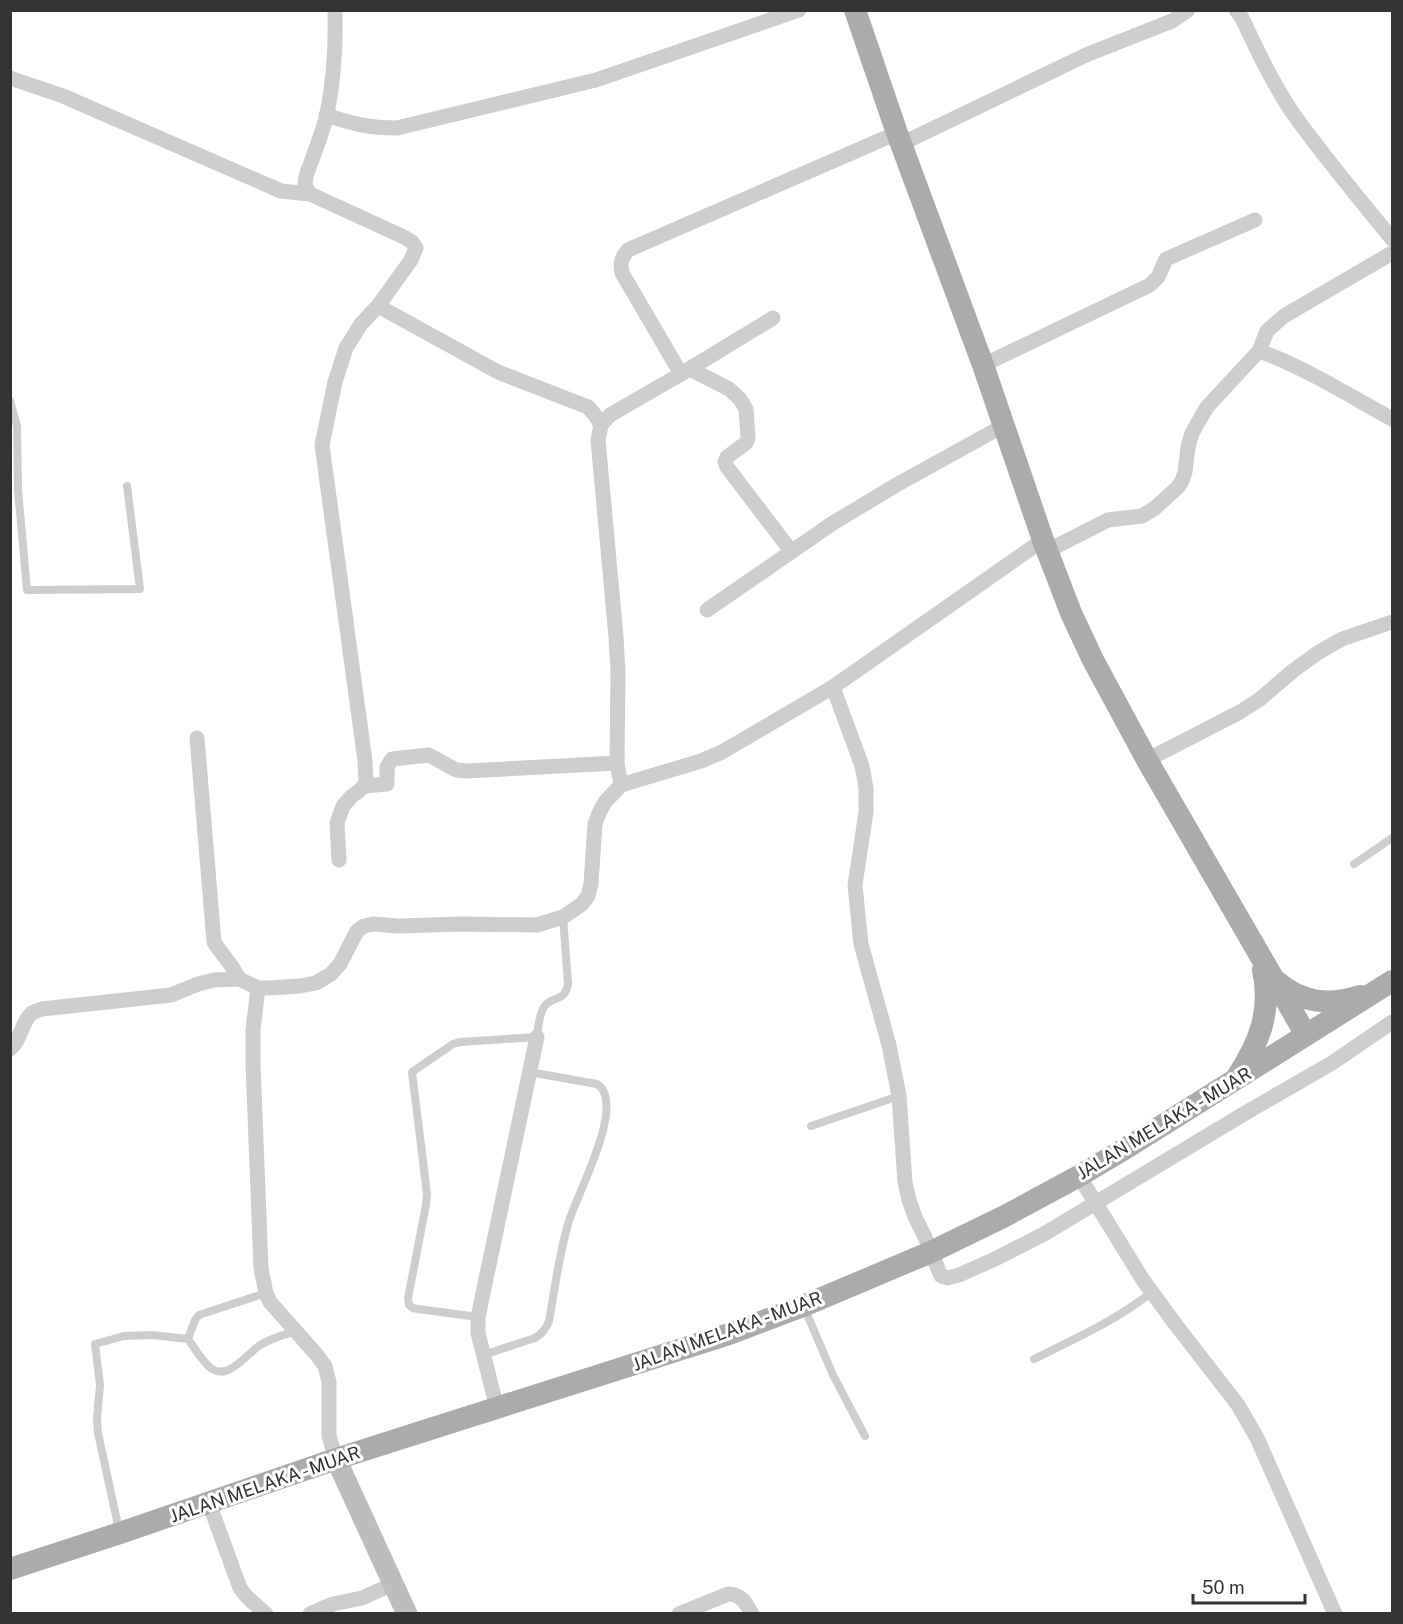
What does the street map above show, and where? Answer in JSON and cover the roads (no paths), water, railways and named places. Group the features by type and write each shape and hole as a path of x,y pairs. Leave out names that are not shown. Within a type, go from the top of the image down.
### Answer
{"main road":[{"path":"855,10 1071,613 1093,660 1147,760 1306,1035"},
{"path":"1234,1081 1256,1044 1263,1025 1266,986 1259,955"},
{"path":"1271,976 1292,992 1308,999 1326,1002 1359,997 1387,984"},
{"name":"JALAN MELAKA - MUAR","path":"10,1569 336,1459 729,1334 803,1306 931,1252 1079,1176 1387,984"}],"street":[{"path":"310,194 305,186 306,176 327,115 334,69 335,10"},
{"path":"327,115 356,125 397,128 596,80 799,10"},
{"path":"791,551 725,462 727,457 746,443 748,438 746,409 740,399 729,389 685,372 622,273 621,257 628,250 899,138 1086,55 1172,21 1188,10"},
{"path":"1236,10 1270,76 1292,111 1392,239"},
{"path":"10,78 63,96 281,191 310,194 404,237 416,247 411,260 378,306 361,324 346,348 335,382 321,445 366,780 364,786 343,806 337,823 339,860"},
{"path":"983,365 1150,285 1158,277 1166,259 1255,220"},
{"path":"10,1049 17,1044 25,1022 32,1014 42,1009 171,995 214,980 239,979 258,988 316,983 331,974 340,964 357,931 364,926 373,924 398,926 537,925 563,917 582,904 588,896 591,884 595,824 605,802 621,785 722,752 833,687 1045,545 1108,520 1142,516 1155,508 1182,481 1192,433 1207,407 1259,351 1267,331 1284,316 1392,253"},
{"path":"378,306 498,372 588,407 601,425"},
{"path":"621,785 617,763 618,671 598,440 601,425 610,415 773,318"},
{"path":"1259,351 1307,373 1392,418"},
{"path":"707,610 833,523 1003,426"},
{"path":"1147,760 1240,712 1319,652 1342,639 1392,622"},
{"path":"833,687 862,766 866,788 866,812 855,885 861,944 889,1045 899,1096 905,1182 909,1200 941,1276 947,1278 959,1275 1044,1234 1332,1063 1392,1022"},
{"path":"197,738 214,942 234,967 239,979"},
{"path":"364,786 387,784 387,767 392,759 420,756 429,756 456,770 468,771 617,763"},
{"path":"258,988 253,1030 253,1065 261,1268 266,1293 270,1302 325,1366 328,1382 329,1437 336,1459 406,1614"},
{"path":"497,1408 478,1333 478,1317 537,1037"},
{"path":"1079,1176 1152,1292 1238,1405 1257,1438 1335,1614"},
{"path":"209,1503 240,1588 266,1614"},
{"path":"310,1614 333,1604 362,1598 393,1584"},
{"path":"679,1614 728,1594 735,1594 742,1599 752,1614"}],"lane":[{"path":"10,400 17,426 18,490 27,590 140,589 127,486"},
{"path":"1354,864 1392,838"},
{"path":"478,1317 418,1309 409,1305 408,1298 427,1194 412,1072 453,1044 460,1042 537,1037 543,1008 566,993 568,984 563,917"},
{"path":"483,1355 535,1338 546,1328 569,1220 598,1148 606,1117 606,1095 603,1087 529,1072"},
{"path":"811,1126 899,1096"},
{"path":"1034,1359 1129,1310 1152,1292"},
{"path":"188,1339 199,1315 266,1293"},
{"path":"803,1306 833,1375 864,1436"},
{"path":"120,1533 98,1433 100,1385 95,1344 124,1336 152,1335 188,1339 212,1369 221,1371 229,1370 273,1338 296,1331"}]}
